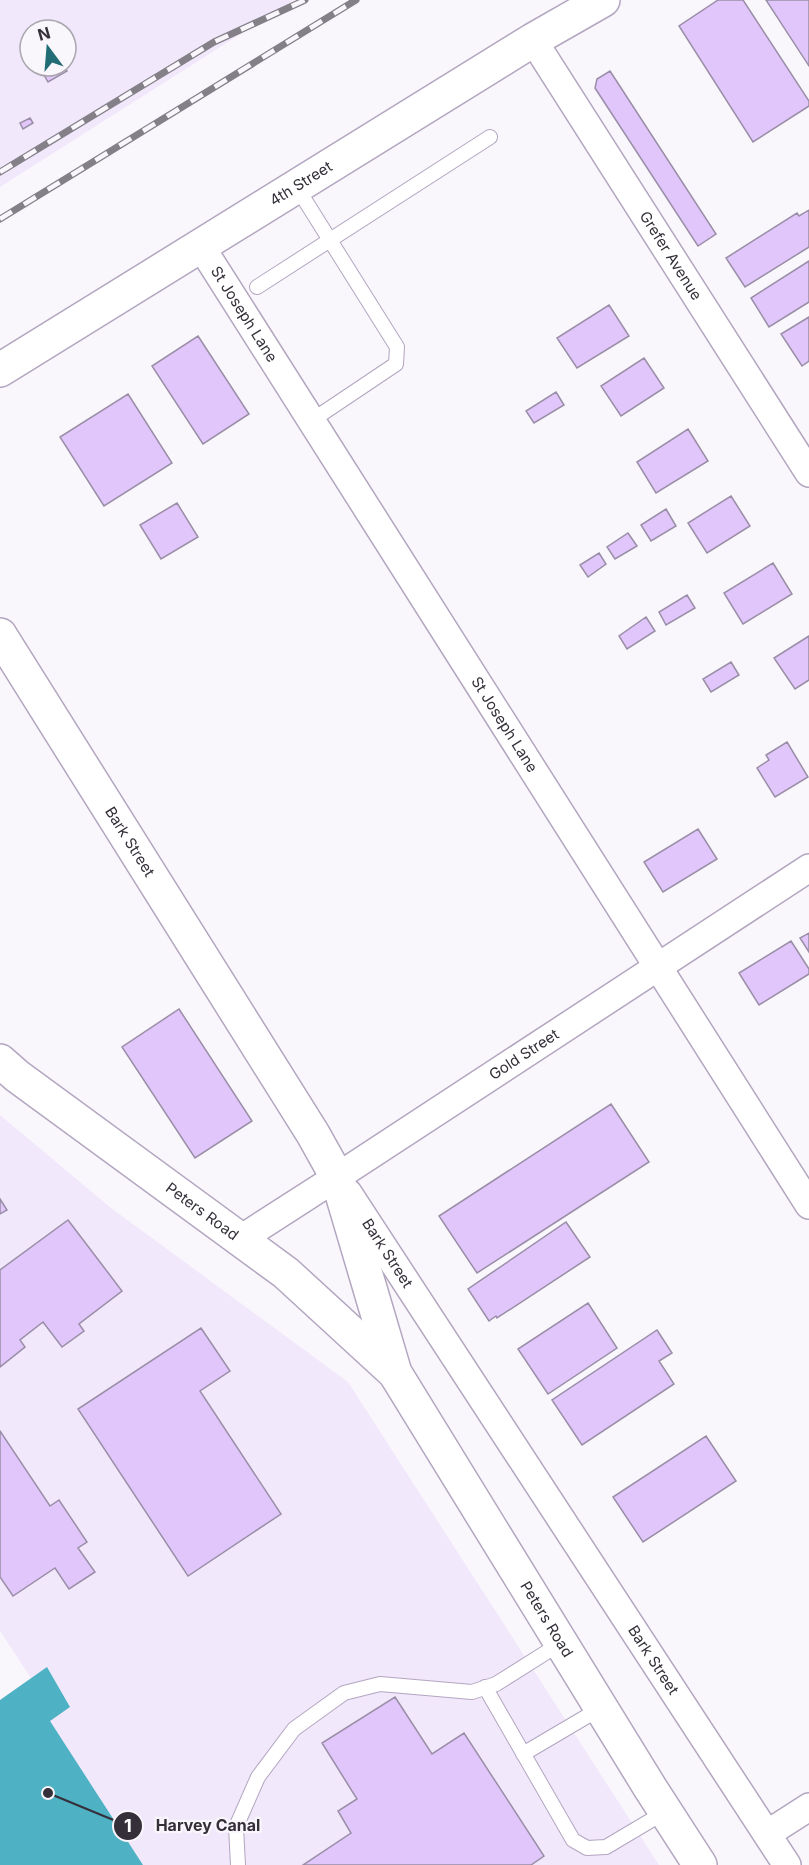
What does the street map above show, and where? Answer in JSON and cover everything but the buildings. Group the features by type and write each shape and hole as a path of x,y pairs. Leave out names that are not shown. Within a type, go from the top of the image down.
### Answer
{"main road":[{"name":"4th Street","path":"0,370 533,40 603,0"},
{"name":"Bark Street","path":"0,634 313,1134 337,1177"},
{"name":"Peters Road","path":"0,1061 26,1083 286,1273 395,1373"},
{"name":"Peters Road","path":"337,1177 395,1373 665,1812 700,1865"}],"street":[{"name":"Grefer Avenue","path":"533,40 809,473"},
{"name":"St Joseph Lane","path":"200,245 809,1204"},
{"name":"Gold Street","path":"239,1240 809,868"},
{"name":"Bark Street","path":"337,1177 788,1865"},
{"path":"767,1833 809,1807"}],"lane":[{"path":"258,287 490,137"},
{"path":"296,186 396,347 396,364 311,421"},
{"path":"238,1865 236,1827 258,1778 294,1729 344,1693 380,1684 472,1692 496,1684 561,1643"},
{"path":"485,1688 573,1840 587,1848 606,1847 665,1812"},
{"path":"523,1754 601,1708"}],"shaded area":[{"path":"0,0 294,0 0,187"},
{"path":"0,1115 111,1208 348,1382 659,1865 143,1865 49,1720 70,1707 48,1668 31,1678 0,1631"}],"water":[{"path":"47,1667 70,1707 50,1721 143,1865 0,1865 0,1700"}],"railway":[{"path":"0,172 214,42 305,0"},
{"path":"0,219 356,0"}],"place":[{"name":"Harvey Canal","path":"48,1793"}]}
